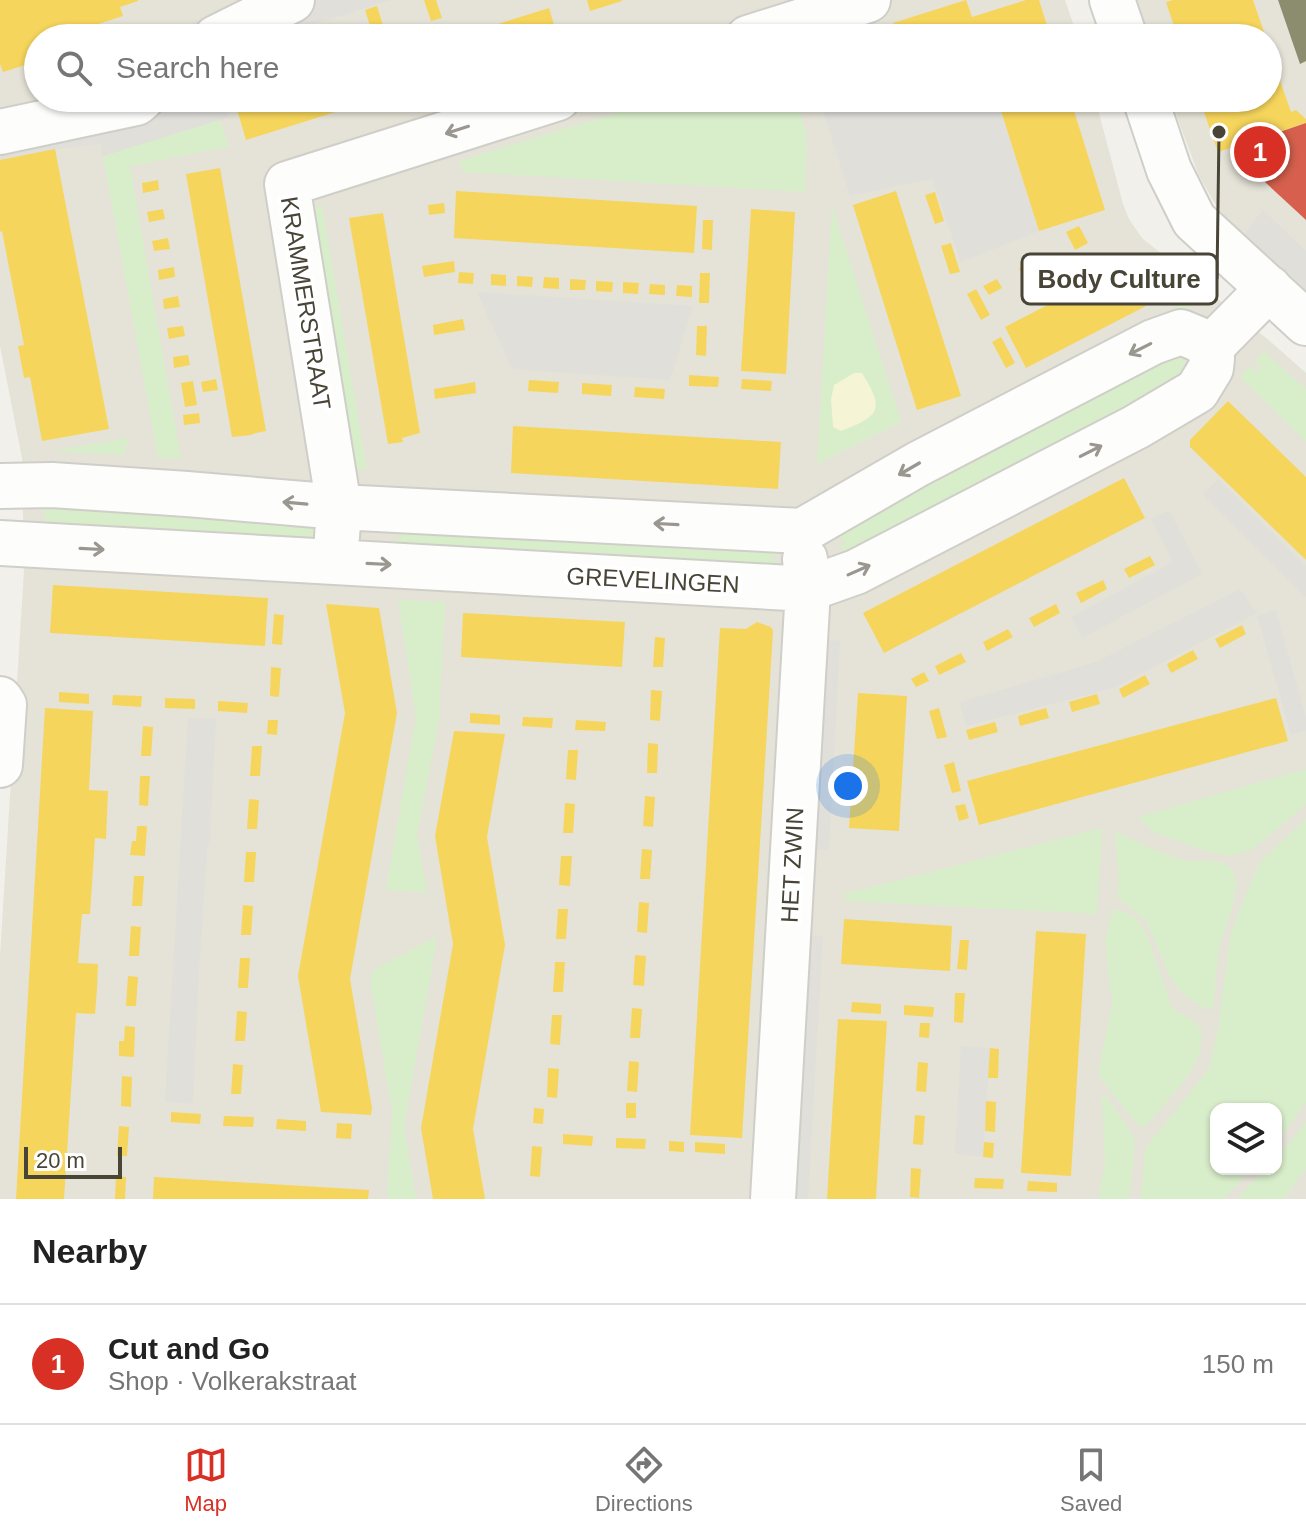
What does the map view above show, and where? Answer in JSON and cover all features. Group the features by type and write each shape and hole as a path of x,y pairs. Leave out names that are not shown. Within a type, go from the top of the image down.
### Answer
{"street":[{"path":"244,24 292,0"},
{"path":"1112,0 1120,24"},
{"path":"787,24 843,4"},
{"path":"0,132 94,112"},
{"name":"KRAMMERSTRAAT","path":"336,562 339,507 287,184 514,112"},
{"path":"1150,112 1169,170 1194,220 1306,323"},
{"name":"GREVELINGEN","path":"7,543 808,589 856,572 1136,427 1197,391 1211,368 1211,347 1269,288"},
{"path":"8,485 187,494 339,507 802,531 918,464 1153,342 1181,332 1211,347"},
{"name":"HET ZWIN","path":"773,1199 808,589 802,531"},
{"path":"0,699 4,705 0,765"}],"shaded area":[{"path":"0,0 1065,0 1073,24 24,24 24,112 1099,112 1123,204 1142,238 1306,373 1306,1199 0,1199 0,956 24,570 22,458 0,346"},
{"path":"237,0 391,0 315,24 190,24"},
{"path":"1134,0 1306,0 1306,294 1217,207 1199,176 1175,112 1282,112 1282,24 1143,24"},
{"path":"24,109 24,112 228,112 229,117 103,156 101,144 0,160 0,121"},
{"path":"620,112 800,112 807,135 805,192 463,172 459,161"},
{"path":"823,112 1001,112 1039,231 961,262 932,179 850,196"},
{"path":"220,120 229,147 130,166 181,459 158,458 103,156"},
{"path":"322,205 367,470 345,470 307,210"},
{"path":"832,205 901,422 817,464","holes":["862,373 876,405 869,418 841,431"]},
{"path":"1263,210 1306,251 1306,294 1243,235"},
{"path":"1155,262 1202,300 1179,311"},
{"path":"477,292 693,306 670,380 512,369"},
{"path":"1264,351 1306,389 1306,442 1240,377 1250,366 1258,372 1261,368 1255,361"},
{"path":"1173,356 1184,358 1183,368 1188,365 1190,376 850,553 845,553 840,546 845,543 843,538 838,541 837,531"},
{"path":"127,438 124,455 53,451"},
{"path":"1218,479 1306,566 1306,597 1203,495"},
{"path":"45,506 317,518 321,541 48,528 44,521"},
{"path":"1169,510 1202,574 1082,638 1071,617 1173,562 1151,519"},
{"path":"397,522 777,550 778,557 772,556 771,560 777,561 775,569 395,549 396,539 401,538 401,533 397,533"},
{"path":"1240,589 1257,613 1114,688 966,726 960,702 1096,662"},
{"path":"398,600 445,602 439,721 417,835 427,893 386,890 416,717"},
{"path":"1276,610 1306,718 1306,730 1291,735 1257,616"},
{"path":"818,639 840,641 829,850 804,850"},
{"path":"188,718 216,718 193,1104 165,1101"},
{"path":"1306,769 1304,806 1253,849 1230,856 1205,851 1153,832 1138,817"},
{"path":"1306,819 1306,1102 1282,1136 1282,1103 1210,1103 1210,1175 1246,1175 1224,1199 1140,1199 1146,1147 1209,1069 1218,1030 1231,933 1260,862"},
{"path":"1102,828 1097,914 847,901 844,894"},
{"path":"1115,831 1180,859 1220,862 1230,867 1236,887 1219,953 1213,1007 1205,1010 1179,990 1168,973 1147,922 1117,897 1119,880"},
{"path":"1113,909 1136,918 1145,930 1172,1008 1195,1022 1202,1032 1200,1051 1189,1075 1145,1127 1136,1123 1100,1078 1099,1069 1112,1004 1105,940"},
{"path":"800,935 823,936 808,1199 785,1199"},
{"path":"435,937 404,1127 416,1199 387,1199 392,1112 370,980 373,970"},
{"path":"961,1046 990,1048 983,1157 955,1153"},
{"path":"1104,1094 1127,1125 1135,1143 1129,1199 1098,1199 1105,1162"},
{"path":"1306,1121 1306,1169 1284,1199 1237,1199 1259,1175 1282,1175 1282,1151"}],"sand":[{"path":"854,373 862,373 874,396 875,410 864,421 841,431 833,427 831,399 834,385"}],"building: Homes":[{"path":"0,0 138,0 120,7 123,16 98,24 24,24 24,65 3,72 0,64"},
{"path":"424,0 436,0 442,18 431,21"},
{"path":"587,0 622,0 622,1 590,11"},
{"path":"966,0 972,17 1026,0 1039,0 1047,24 893,24"},
{"path":"1253,0 1261,24 1173,24 1166,2"},
{"path":"377,6 383,24 370,24 365,10"},
{"path":"549,8 554,24 498,24"},
{"path":"1282,86 1291,112 1296,110 1306,119 1306,123 1218,152 1204,112 1282,112"},
{"path":"238,112 335,112 246,140"},
{"path":"1001,112 1074,112 1105,210 1039,231"},
{"path":"55,149 109,429 42,441 30,377 24,378 18,346 24,345 0,232 0,160"},
{"path":"220,168 266,431 232,437 186,174"},
{"path":"158,180 159,190 143,193 142,183"},
{"path":"456,191 697,206 694,253 454,238"},
{"path":"896,191 961,396 917,410 853,205"},
{"path":"935,192 944,221 935,224 925,195"},
{"path":"444,203 445,213 429,215 428,205"},
{"path":"163,209 165,219 149,222 147,212"},
{"path":"751,209 795,212 786,374 741,371"},
{"path":"383,213 420,433 402,438 403,442 388,444 349,218"},
{"path":"703,220 713,220 712,250 702,249"},
{"path":"1079,226 1088,243 1075,250 1066,232"},
{"path":"168,238 170,249 154,251 152,241"},
{"path":"951,243 960,272 950,274 941,246"},
{"path":"1045,255 1049,263 1023,277 1019,268"},
{"path":"454,261 455,272 424,277 422,266"},
{"path":"1125,265 1146,306 1026,368 1005,327"},
{"path":"174,267 175,277 159,280 158,270"},
{"path":"459,272 474,273 473,284 458,283"},
{"path":"700,273 710,273 709,303 699,303"},
{"path":"491,274 506,275 506,286 491,285"},
{"path":"517,276 533,277 532,287 517,286"},
{"path":"544,277 559,278 559,289 543,288"},
{"path":"570,279 586,280 585,290 570,290"},
{"path":"997,279 1002,288 989,295 983,286"},
{"path":"596,281 613,282 612,292 596,291"},
{"path":"623,282 639,283 638,294 623,293"},
{"path":"650,284 665,285 665,295 649,294"},
{"path":"677,285 692,286 692,297 676,296"},
{"path":"976,289 990,315 981,320 967,294"},
{"path":"178,296 180,307 164,309 163,299"},
{"path":"463,319 465,330 434,335 433,325"},
{"path":"183,326 185,336 169,339 167,328"},
{"path":"697,326 707,326 706,356 696,355"},
{"path":"1001,337 1015,363 1006,368 992,342"},
{"path":"188,355 190,365 174,368 173,357"},
{"path":"689,375 719,377 718,387 689,386"},
{"path":"216,379 218,390 203,392 201,382"},
{"path":"742,379 772,381 771,391 741,389"},
{"path":"529,380 559,382 558,393 528,391"},
{"path":"193,381 197,405 185,407 181,383"},
{"path":"475,382 476,393 435,399 434,389"},
{"path":"582,383 612,385 611,396 582,394"},
{"path":"635,387 665,389 664,399 634,397"},
{"path":"1228,401 1306,477 1306,560 1190,447 1190,440"},
{"path":"199,413 200,423 184,425 183,415"},
{"path":"513,426 781,442 778,489 511,473"},
{"path":"1124,478 1145,518 884,653 863,613"},
{"path":"1150,556 1155,565 1129,578 1124,569"},
{"path":"1103,580 1107,589 1081,603 1076,593"},
{"path":"53,585 268,598 265,646 50,633"},
{"path":"326,604 379,608 397,713 350,979 371,1115 321,1112 298,976 345,713"},
{"path":"1056,604 1060,613 1034,627 1029,618"},
{"path":"463,613 625,622 622,667 461,657"},
{"path":"274,614 284,615 282,645 272,644"},
{"path":"757,622 771,627 773,631 742,1138 690,1135 720,628 746,629"},
{"path":"1242,625 1246,634 1220,648 1215,639"},
{"path":"1008,629 1013,637 987,651 983,642"},
{"path":"655,637 665,638 663,667 653,667"},
{"path":"1193,650 1198,659 1171,673 1167,664"},
{"path":"961,653 966,662 939,675 935,666"},
{"path":"271,667 281,668 279,697 270,696"},
{"path":"924,672 929,681 916,687 911,679"},
{"path":"1145,675 1150,684 1123,698 1119,689"},
{"path":"651,690 662,691 660,721 650,720"},
{"path":"59,692 89,694 89,704 59,702"},
{"path":"858,693 907,696 899,831 849,828"},
{"path":"1097,694 1100,704 1072,712 1069,702"},
{"path":"113,695 142,696 141,707 112,705"},
{"path":"165,698 195,699 195,709 165,708"},
{"path":"1276,698 1288,741 979,825 967,781"},
{"path":"218,701 248,703 247,713 218,711"},
{"path":"45,708 93,711 89,790 108,791 106,839 95,838 90,914 82,914 78,963 98,964 97,989 95,1014 76,1013 64,1199 16,1199"},
{"path":"939,708 947,737 937,739 929,711"},
{"path":"1046,708 1049,718 1020,726 1018,716"},
{"path":"470,713 500,715 500,725 470,723"},
{"path":"523,717 553,718 552,728 522,726"},
{"path":"268,720 278,720 277,735 267,734"},
{"path":"576,720 606,722 605,731 575,730"},
{"path":"995,722 998,732 969,740 966,730"},
{"path":"143,726 153,727 151,756 141,756"},
{"path":"454,731 505,734 487,837 505,945 473,1129 485,1199 433,1199 421,1128 453,944 435,836"},
{"path":"648,743 658,744 657,773 647,773"},
{"path":"252,746 262,746 260,776 250,776"},
{"path":"568,750 578,750 576,780 566,779"},
{"path":"954,762 961,791 952,793 944,765"},
{"path":"140,776 150,776 148,806 139,805"},
{"path":"645,796 655,797 653,827 643,826"},
{"path":"249,799 259,800 257,829 247,829"},
{"path":"565,803 575,804 573,833 563,833"},
{"path":"965,804 969,818 959,821 955,806"},
{"path":"137,826 147,826 145,856 130,855 132,841 136,841"},
{"path":"642,849 652,850 650,879 640,879"},
{"path":"246,852 256,852 254,882 244,882"},
{"path":"561,856 572,856 570,886 559,885"},
{"path":"134,876 144,876 142,906 132,906"},
{"path":"639,902 649,903 647,933 637,932"},
{"path":"243,905 253,906 251,935 241,935"},
{"path":"558,909 568,909 566,939 556,939"},
{"path":"844,919 952,926 950,971 841,964"},
{"path":"131,926 141,927 139,956 129,956"},
{"path":"1036,931 1086,934 1071,1176 1021,1173"},
{"path":"960,940 969,940 967,970 957,969"},
{"path":"635,955 646,956 644,986 633,985"},
{"path":"240,958 250,958 248,988 238,988"},
{"path":"555,962 565,962 563,992 553,992"},
{"path":"128,976 138,977 136,1006 126,1006"},
{"path":"955,993 965,993 963,1023 954,1022"},
{"path":"852,1002 881,1004 881,1014 851,1012"},
{"path":"904,1005 934,1007 933,1017 904,1015"},
{"path":"632,1008 642,1009 640,1038 630,1038"},
{"path":"237,1011 247,1012 245,1041 235,1041"},
{"path":"552,1015 562,1015 560,1045 550,1044"},
{"path":"838,1019 887,1021 876,1199 827,1199"},
{"path":"920,1023 930,1023 929,1038 919,1037"},
{"path":"125,1026 135,1027 134,1057 119,1056 119,1041 124,1041"},
{"path":"990,1048 999,1049 998,1078 988,1078"},
{"path":"629,1061 639,1062 637,1092 627,1091"},
{"path":"918,1062 928,1063 926,1092 916,1091"},
{"path":"233,1064 243,1065 241,1094 231,1094"},
{"path":"548,1068 559,1069 557,1098 547,1097"},
{"path":"122,1076 132,1077 131,1107 121,1106"},
{"path":"986,1101 996,1102 995,1132 985,1131"},
{"path":"626,1103 636,1103 636,1118 626,1118"},
{"path":"534,1108 544,1109 543,1124 533,1123"},
{"path":"171,1112 201,1114 200,1124 171,1122"},
{"path":"915,1115 925,1116 923,1145 913,1144"},
{"path":"224,1116 254,1117 253,1127 223,1126"},
{"path":"277,1119 306,1121 306,1131 276,1129"},
{"path":"337,1123 352,1124 351,1139 336,1138"},
{"path":"119,1126 129,1127 127,1156 117,1156"},
{"path":"563,1134 593,1136 592,1146 563,1144"},
{"path":"616,1138 646,1139 645,1149 616,1148"},
{"path":"669,1141 684,1142 684,1152 669,1151"},
{"path":"695,1142 725,1144 725,1154 695,1152"},
{"path":"984,1142 994,1143 993,1158 983,1157"},
{"path":"532,1146 542,1147 540,1177 530,1176"},
{"path":"911,1168 921,1169 919,1198 910,1197"},
{"path":"116,1176 126,1177 125,1199 115,1199"},
{"path":"154,1177 369,1190 368,1199 153,1199"},
{"path":"975,1178 1004,1179 1003,1189 974,1188"},
{"path":"1028,1181 1057,1183 1057,1192 1027,1191"}],"building: Shops":[{"path":"1306,123 1306,220 1265,182 1273,174 1241,145"}],"building: Industry":[{"path":"1278,0 1306,0 1306,61 1300,64"}],"place":[{"name":"Body Culture","path":"1219,132"},
{"name":"Cut and Go","path":"1260,152"}]}
